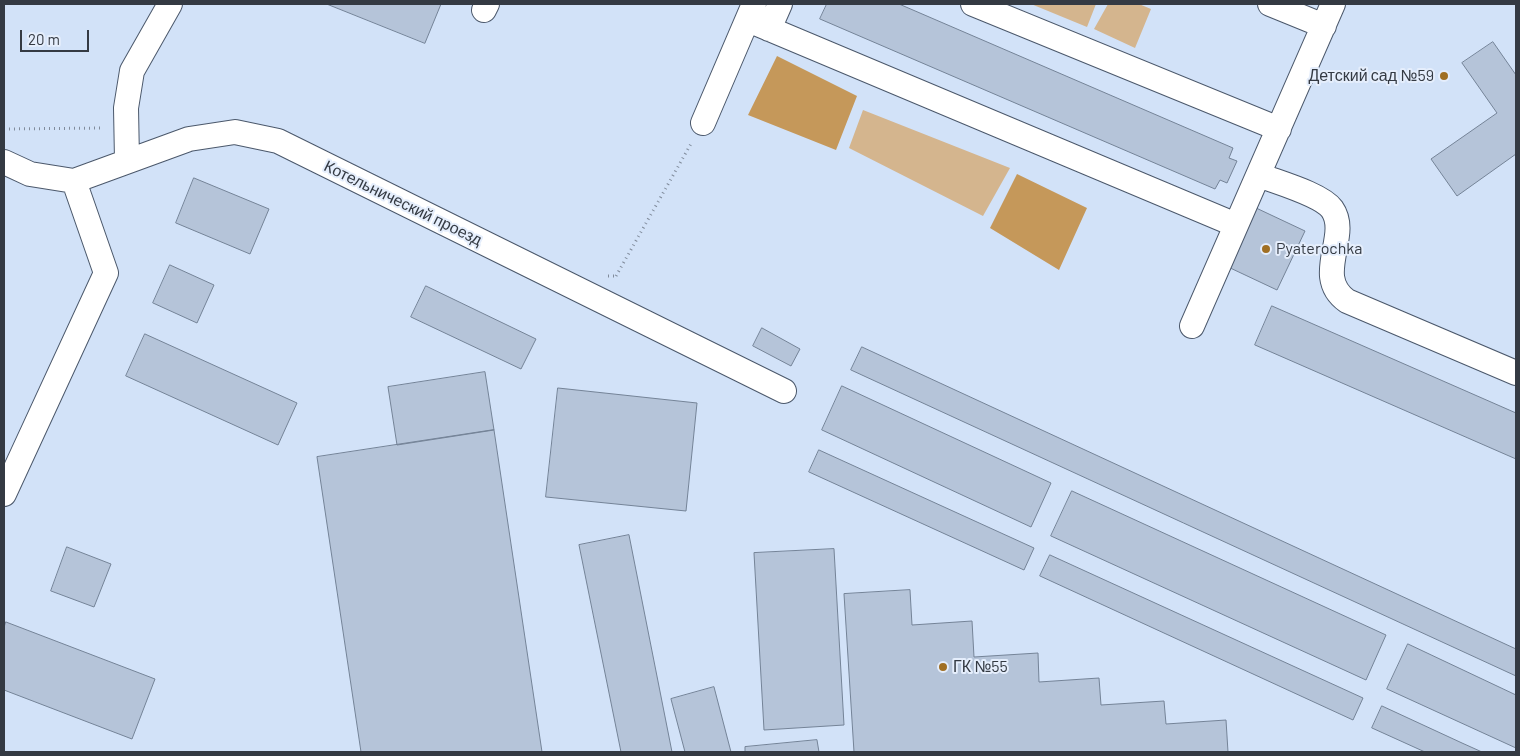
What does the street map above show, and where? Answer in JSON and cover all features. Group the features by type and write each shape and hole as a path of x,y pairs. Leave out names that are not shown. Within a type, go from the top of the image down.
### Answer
{"street":[{"path":"127,160 126,108 132,71 170,4"},
{"path":"703,123 757,18 780,4"},
{"path":"973,4 1279,129"},
{"path":"1270,4 1324,26"},
{"path":"1192,326 1333,4"},
{"path":"757,18 1236,225"},
{"name":"Котельнический проезд","path":"74,181 127,160 189,139 235,132 278,141 784,391"},
{"path":"4,162 30,174 74,181 106,273 4,494"},
{"path":"1259,175 1319,199 1332,209 1337,228 1332,281 1336,293 1347,301 1516,373"}],"path":[{"path":"602,301 703,123"}],"shaded area":[{"path":"1031,4 1096,4 1087,27"},
{"path":"1108,4 1139,4 1151,9 1135,48 1094,29"},
{"path":"777,56 857,96 836,150 748,115"},
{"path":"863,110 1010,168 983,216 849,148"},
{"path":"1017,174 1087,208 1059,270 990,228"}],"building":[{"path":"327,4 441,4 425,43"},
{"path":"827,4 899,4 1233,148 1229,158 1237,161 1227,183 1220,180 1215,189 820,19"},
{"path":"1493,42 1516,75 1516,154 1457,196 1431,159 1497,113 1462,63"},
{"path":"194,178 269,209 250,254 176,223"},
{"name":"Pyaterochka","path":"1254,207 1305,231 1277,290 1226,266"},
{"path":"170,265 214,285 197,323 153,303"},
{"path":"426,286 536,339 521,369 411,317"},
{"path":"1272,306 1516,413 1516,459 1255,345"},
{"path":"762,328 800,349 791,366 753,346"},
{"path":"145,334 297,403 278,445 126,376"},
{"path":"862,347 1516,649 1516,676 851,370"},
{"path":"485,372 494,430 397,445 388,387"},
{"path":"842,386 1051,483 1031,527 822,430"},
{"path":"558,388 697,403 686,511 546,497"},
{"path":"494,430 542,752 361,752 317,457"},
{"path":"819,450 1034,548 1024,570 809,472"},
{"path":"1072,491 1386,635 1366,680 1051,536"},
{"path":"629,535 672,752 621,752 579,545"},
{"path":"67,547 111,564 94,607 51,591"},
{"path":"834,549 844,725 764,730 754,553"},
{"path":"1050,555 1363,698 1353,720 1040,576"},
{"name":"ГК №55","path":"910,590 912,625 972,621 974,657 1038,653 1039,682 1099,678 1101,705 1164,701 1166,724 1226,720 1228,752 854,752 844,594"},
{"path":"6,622 155,679 132,739 4,690 4,628"},
{"path":"1408,644 1516,695 1516,748 1387,689"},
{"path":"714,687 731,752 685,752 671,699"},
{"path":"1382,706 1482,752 1425,752 1372,728"},
{"path":"817,740 819,752 745,752 745,747"}],"place":[{"name":"Детский сад №59","path":"1444,76"},
{"name":"Pyaterochka","path":"1266,249"},
{"name":"ГК №55","path":"943,667"}]}
